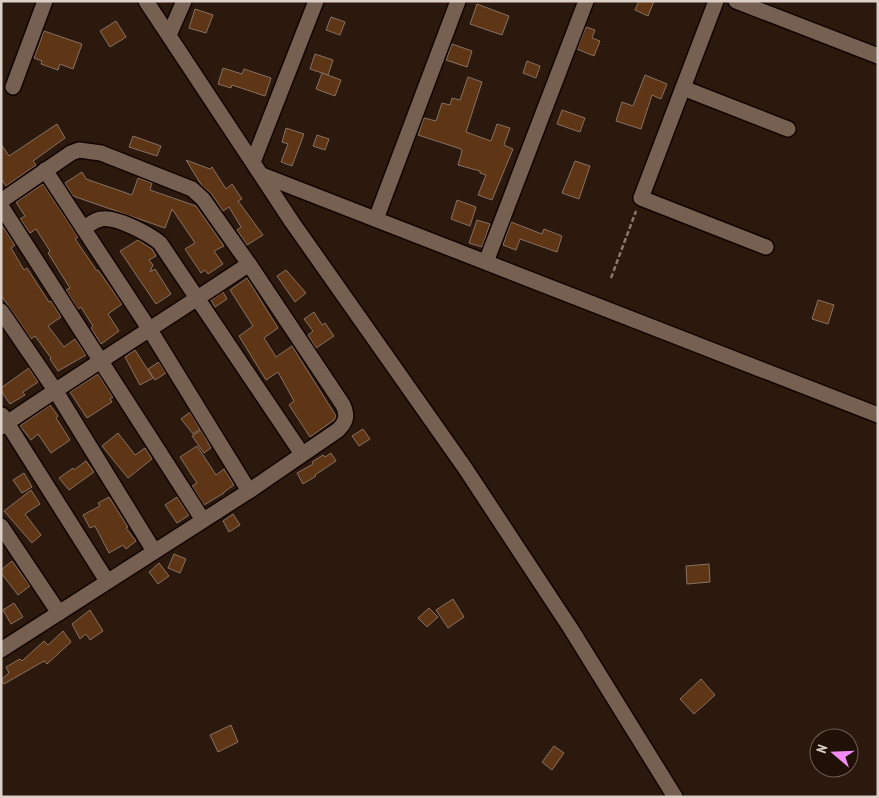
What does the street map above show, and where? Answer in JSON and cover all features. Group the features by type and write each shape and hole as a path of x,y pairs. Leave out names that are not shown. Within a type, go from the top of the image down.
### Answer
{"street":[{"path":"13,87 44,1"},
{"path":"146,1 292,222 465,468 570,629 675,797"},
{"path":"169,35 184,1"},
{"path":"253,162 316,1"},
{"path":"376,220 458,1"},
{"path":"486,262 586,1"},
{"path":"716,1 641,198 766,247"},
{"path":"736,1 878,56"},
{"path":"683,88 788,129"},
{"path":"1,200 71,153 79,150 101,153 192,189 203,199 249,264 346,412 344,425 338,430 249,490 59,613 3,643"},
{"path":"45,170 150,330 249,490"},
{"path":"262,175 878,415"},
{"path":"1,206 203,520"},
{"path":"83,228 98,220 108,219 142,230 160,243 302,454"},
{"path":"107,581 3,421 150,330 249,264"},
{"path":"1,311 55,390 154,551"},
{"path":"1,526 59,613"}],"path":[{"path":"611,278 641,198"}],"building":[{"path":"639,1 654,1 648,16 635,10"},
{"path":"477,4 509,16 502,35 470,24"},
{"path":"195,9 213,15 206,33 189,28"},
{"path":"331,17 345,22 340,35 326,30"},
{"path":"116,21 126,37 110,47 100,31"},
{"path":"586,27 595,30 592,38 600,41 594,56 577,49"},
{"path":"44,31 82,44 73,69 60,64 58,70 41,64 42,61 34,58"},
{"path":"452,44 472,51 467,67 446,60"},
{"path":"315,54 333,60 328,75 310,69"},
{"path":"527,61 540,66 536,78 523,73"},
{"path":"223,68 242,74 244,69 271,78 265,96 232,85 231,88 218,84"},
{"path":"322,73 341,80 335,96 316,89"},
{"path":"645,75 667,84 661,99 652,95 641,129 616,121 622,102 633,106"},
{"path":"468,77 482,82 466,132 491,141 497,124 510,128 504,145 513,149 492,200 478,195 486,175 480,173 480,171 458,165 461,149 418,135 424,118 436,121 442,103 450,105 452,98 460,100"},
{"path":"562,110 585,118 580,132 557,124"},
{"path":"57,124 65,138 33,161 36,165 6,186 1,179 1,144 9,156"},
{"path":"286,128 304,134 292,166 281,162 288,144 282,142"},
{"path":"317,135 329,139 325,150 313,146"},
{"path":"133,136 161,146 157,156 129,147"},
{"path":"186,160 210,169 212,167 226,189 232,184 242,199 238,201 263,235 247,245 237,230 241,227 229,207 223,211 211,193 202,186"},
{"path":"575,161 590,166 579,199 562,193"},
{"path":"82,172 86,179 132,195 138,178 152,183 150,190 196,206 224,246 214,251 223,264 208,274 205,270 201,273 185,249 195,243 172,209 165,228 73,196 65,183"},
{"path":"43,184 78,237 75,239 122,304 108,314 119,331 101,344 91,328 93,326 81,307 78,309 66,290 70,288 48,253 50,251 36,229 30,233 20,219 25,216 16,202"},
{"path":"457,200 476,207 470,226 451,219"},
{"path":"477,220 490,224 482,247 469,243"},
{"path":"511,222 542,234 544,229 562,236 557,252 520,239 516,250 503,245"},
{"path":"1,224 15,245 11,248 24,270 27,268 61,317 48,326 64,347 75,339 86,355 58,371 35,336 31,339 1,295"},
{"path":"138,240 152,249 156,256 149,260 153,265 150,272 155,269 171,294 156,304 120,251"},
{"path":"286,270 306,293 295,302 277,276"},
{"path":"247,278 278,328 264,338 276,357 292,346 336,416 334,420 310,437 289,405 294,401 278,372 266,380 239,336 253,326 230,290"},
{"path":"223,292 227,299 215,307 211,300"},
{"path":"818,300 834,305 828,324 812,319"},
{"path":"314,312 322,325 325,323 334,336 316,348 308,335 313,331 304,319"},
{"path":"135,350 153,378 140,385 125,357"},
{"path":"159,362 166,373 155,380 148,369"},
{"path":"29,368 38,382 23,392 25,395 10,404 1,388"},
{"path":"98,374 113,397 110,399 112,402 87,418 70,392"},
{"path":"50,405 70,440 51,453 38,434 31,440 20,426"},
{"path":"190,412 200,429 193,434 181,419"},
{"path":"363,429 370,439 359,446 352,436"},
{"path":"201,430 211,448 204,453 192,436"},
{"path":"118,433 135,455 145,448 152,459 128,478 102,446"},
{"path":"197,446 216,475 224,469 234,485 204,505 192,486 197,483 180,457"},
{"path":"331,453 336,461 303,484 297,473 313,464 312,462 323,455 325,457"},
{"path":"86,461 94,472 69,490 59,478"},
{"path":"24,473 32,487 22,493 13,480"},
{"path":"31,490 40,504 25,514 41,535 32,543 4,511"},
{"path":"109,497 128,527 126,528 136,541 126,549 123,545 109,553 95,526 90,528 83,515 100,506 98,503"},
{"path":"177,497 189,515 177,523 165,505"},
{"path":"233,514 240,525 229,532 223,521"},
{"path":"174,554 186,559 180,573 168,568"},
{"path":"12,561 30,586 18,595 1,573 1,570"},
{"path":"159,563 169,576 158,584 149,572"},
{"path":"709,564 710,582 687,584 686,566"},
{"path":"453,599 464,617 448,628 436,610"},
{"path":"14,603 23,617 11,624 3,610"},
{"path":"429,608 438,617 427,627 418,618"},
{"path":"90,610 103,631 90,640 86,634 80,639 72,624"},
{"path":"63,631 71,642 47,664 44,661 4,684 1,680 9,673 6,667 20,659 22,661 44,641 48,645"},
{"path":"701,679 715,695 694,714 680,699"},
{"path":"231,725 238,742 218,752 210,735"},
{"path":"554,746 564,753 552,770 542,762"}]}
